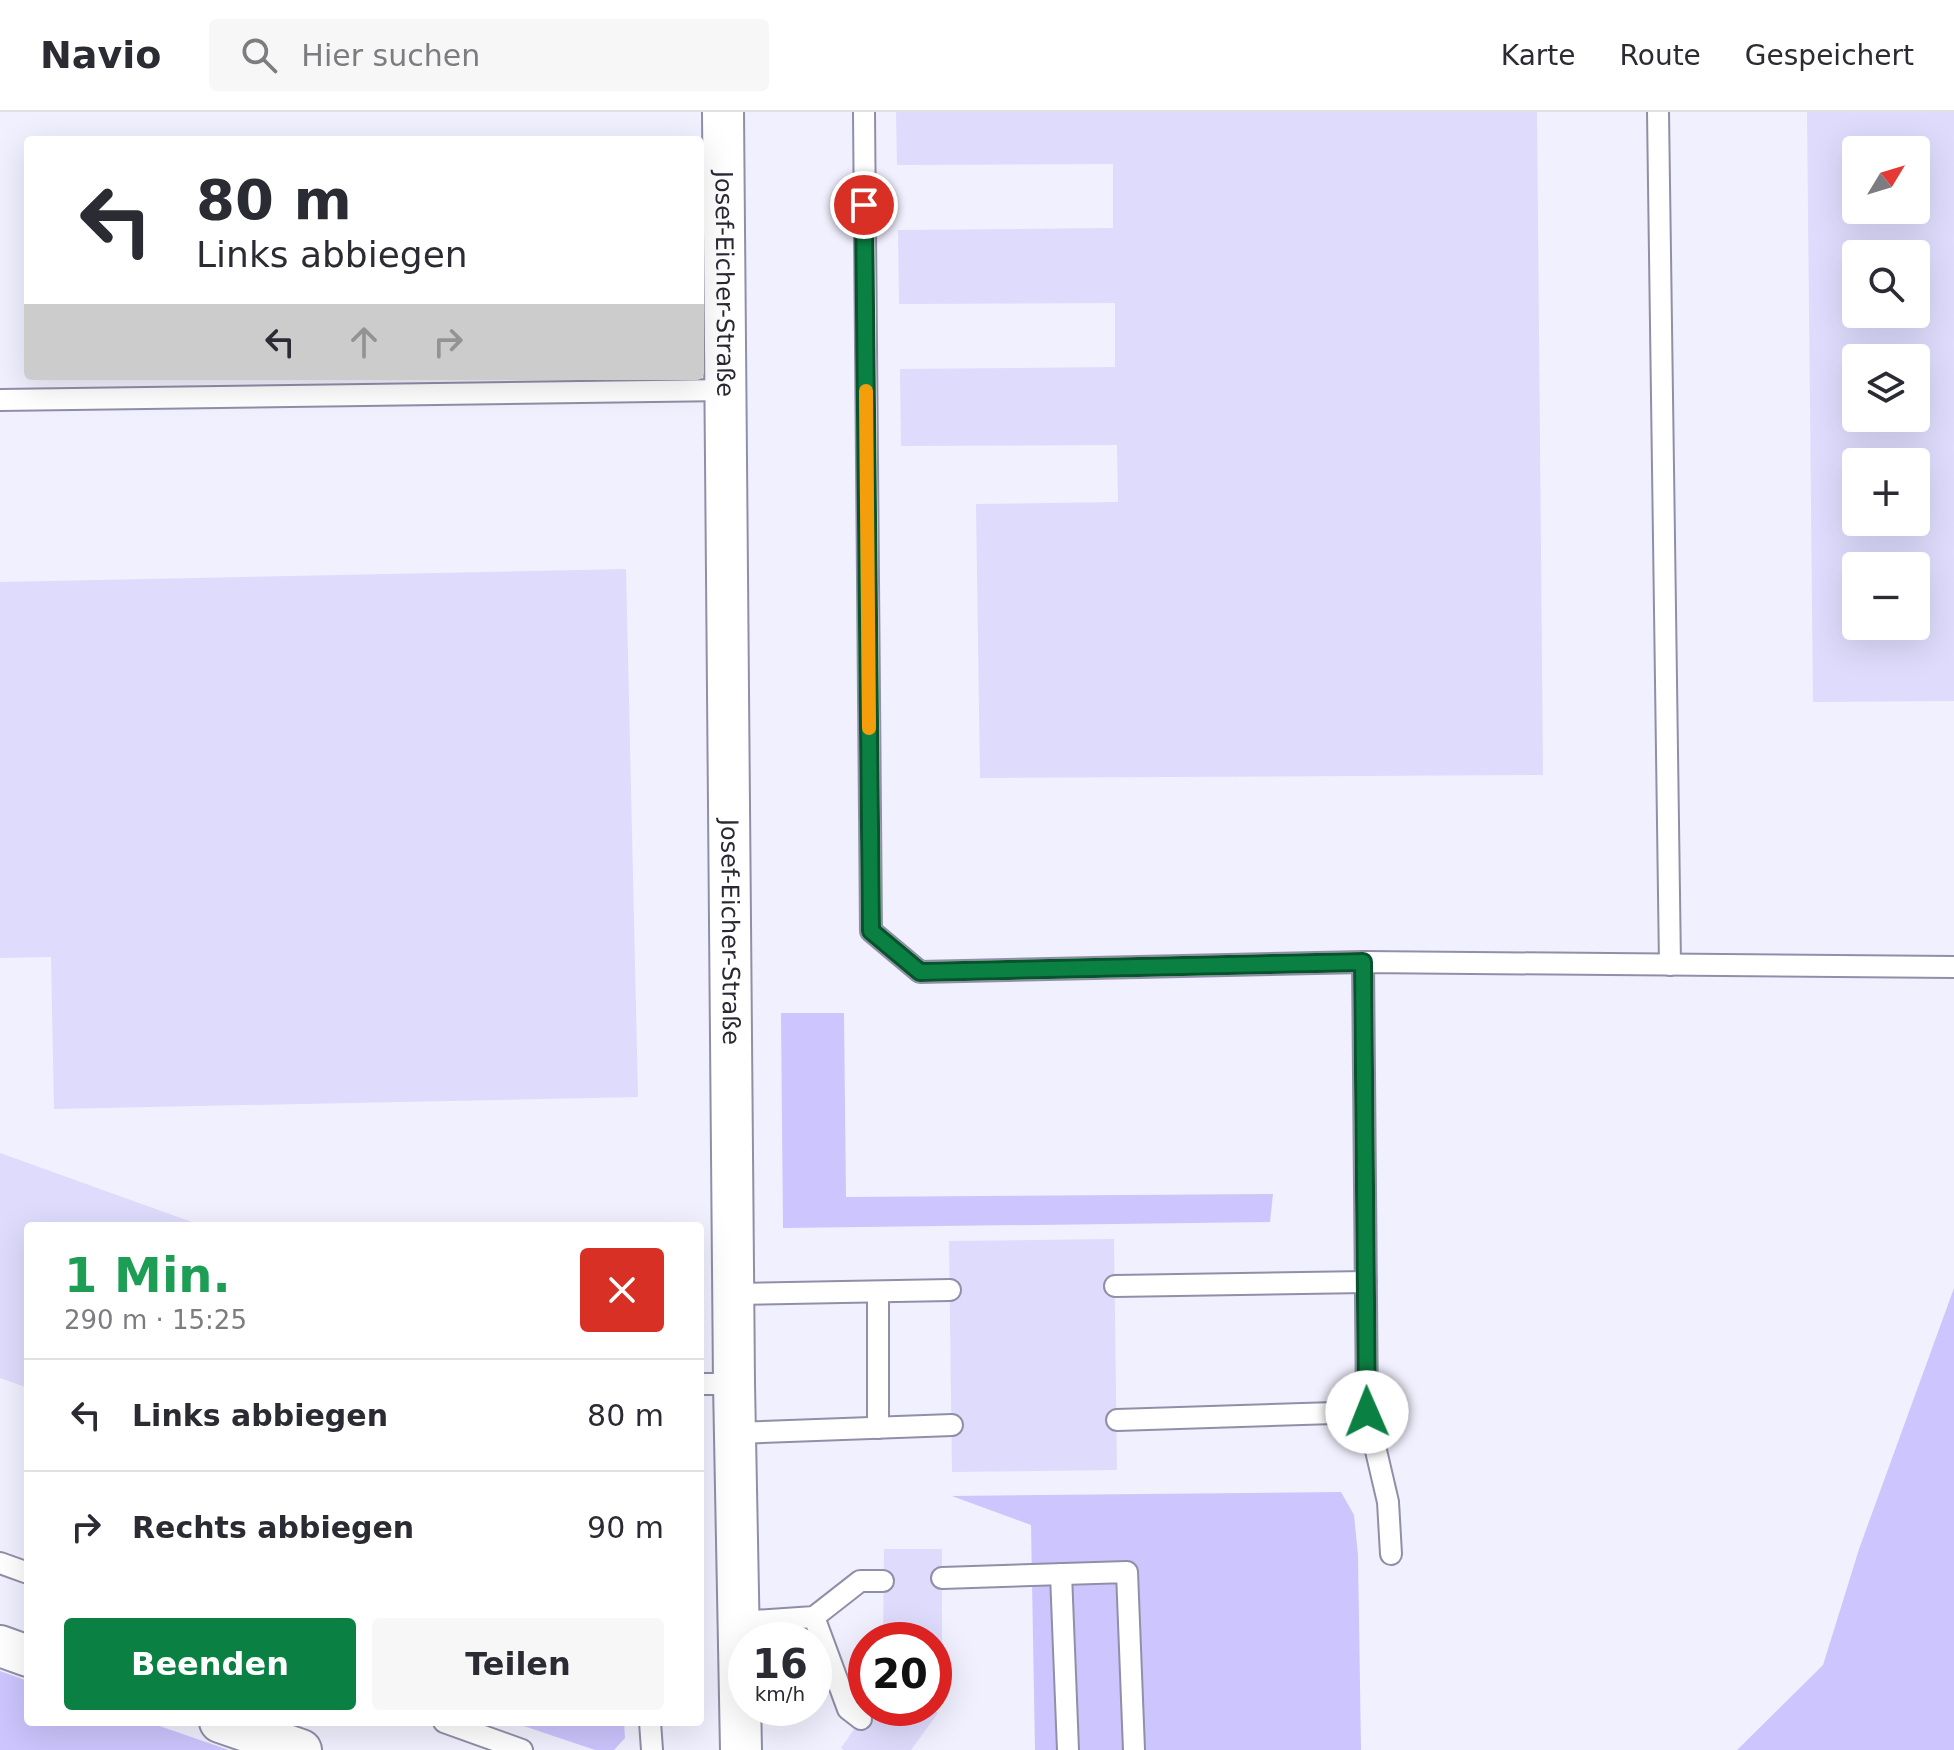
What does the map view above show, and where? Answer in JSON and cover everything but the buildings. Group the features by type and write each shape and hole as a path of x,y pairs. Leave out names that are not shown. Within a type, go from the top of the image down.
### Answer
{"street":[{"name":"Josef-Eicher-Straße","path":"723,112 734,1294 717,1384 735,1433 738,1622"},
{"path":"0,1646 24,1655"},
{"path":"232,1726 301,1750"},
{"name":"Josef-Eicher-Straße","path":"740,1726 741,1750"}],"lane":[{"path":"864,112 871,931 920,972 1363,962 1954,967"},
{"path":"1658,112 1670,965"},
{"path":"0,400 726,390"},
{"path":"1363,962 1367,1412 1388,1502 1391,1554"},
{"path":"1115,1286 1366,1282"},
{"path":"734,1294 950,1290"},
{"path":"878,1292 878,1428"},
{"path":"1117,1420 1367,1412"},
{"path":"735,1433 952,1425"},
{"path":"0,1563 24,1572"},
{"path":"942,1578 1127,1572 1134,1750"},
{"path":"1061,1574 1068,1750"},
{"path":"738,1622 814,1617 860,1581 883,1581"},
{"path":"814,1617 848,1709"},
{"path":"455,1726 522,1750"},
{"path":"650,1726 652,1750"}],"shaded area":[{"path":"0,112 1954,112 1954,1288 1859,1549 1823,1665 1737,1750 0,1750"},
{"path":"781,1013 844,1013 846,1197 1273,1194 1270,1222 783,1228"},
{"path":"1954,1288 1954,1750 1737,1750 1823,1665 1859,1549"},
{"path":"1341,1492 1354,1515 1358,1555 1361,1750 1035,1750 1031,1525 952,1496"},
{"path":"0,1671 24,1680 24,1726 160,1726 229,1750 0,1750"},
{"path":"524,1726 624,1726 625,1738 614,1750 595,1750"}],"slow traffic":[{"path":"866,391 869,728"}],"route":[{"path":"864,205 871,931 920,972 1363,962 1367,1412"}]}
